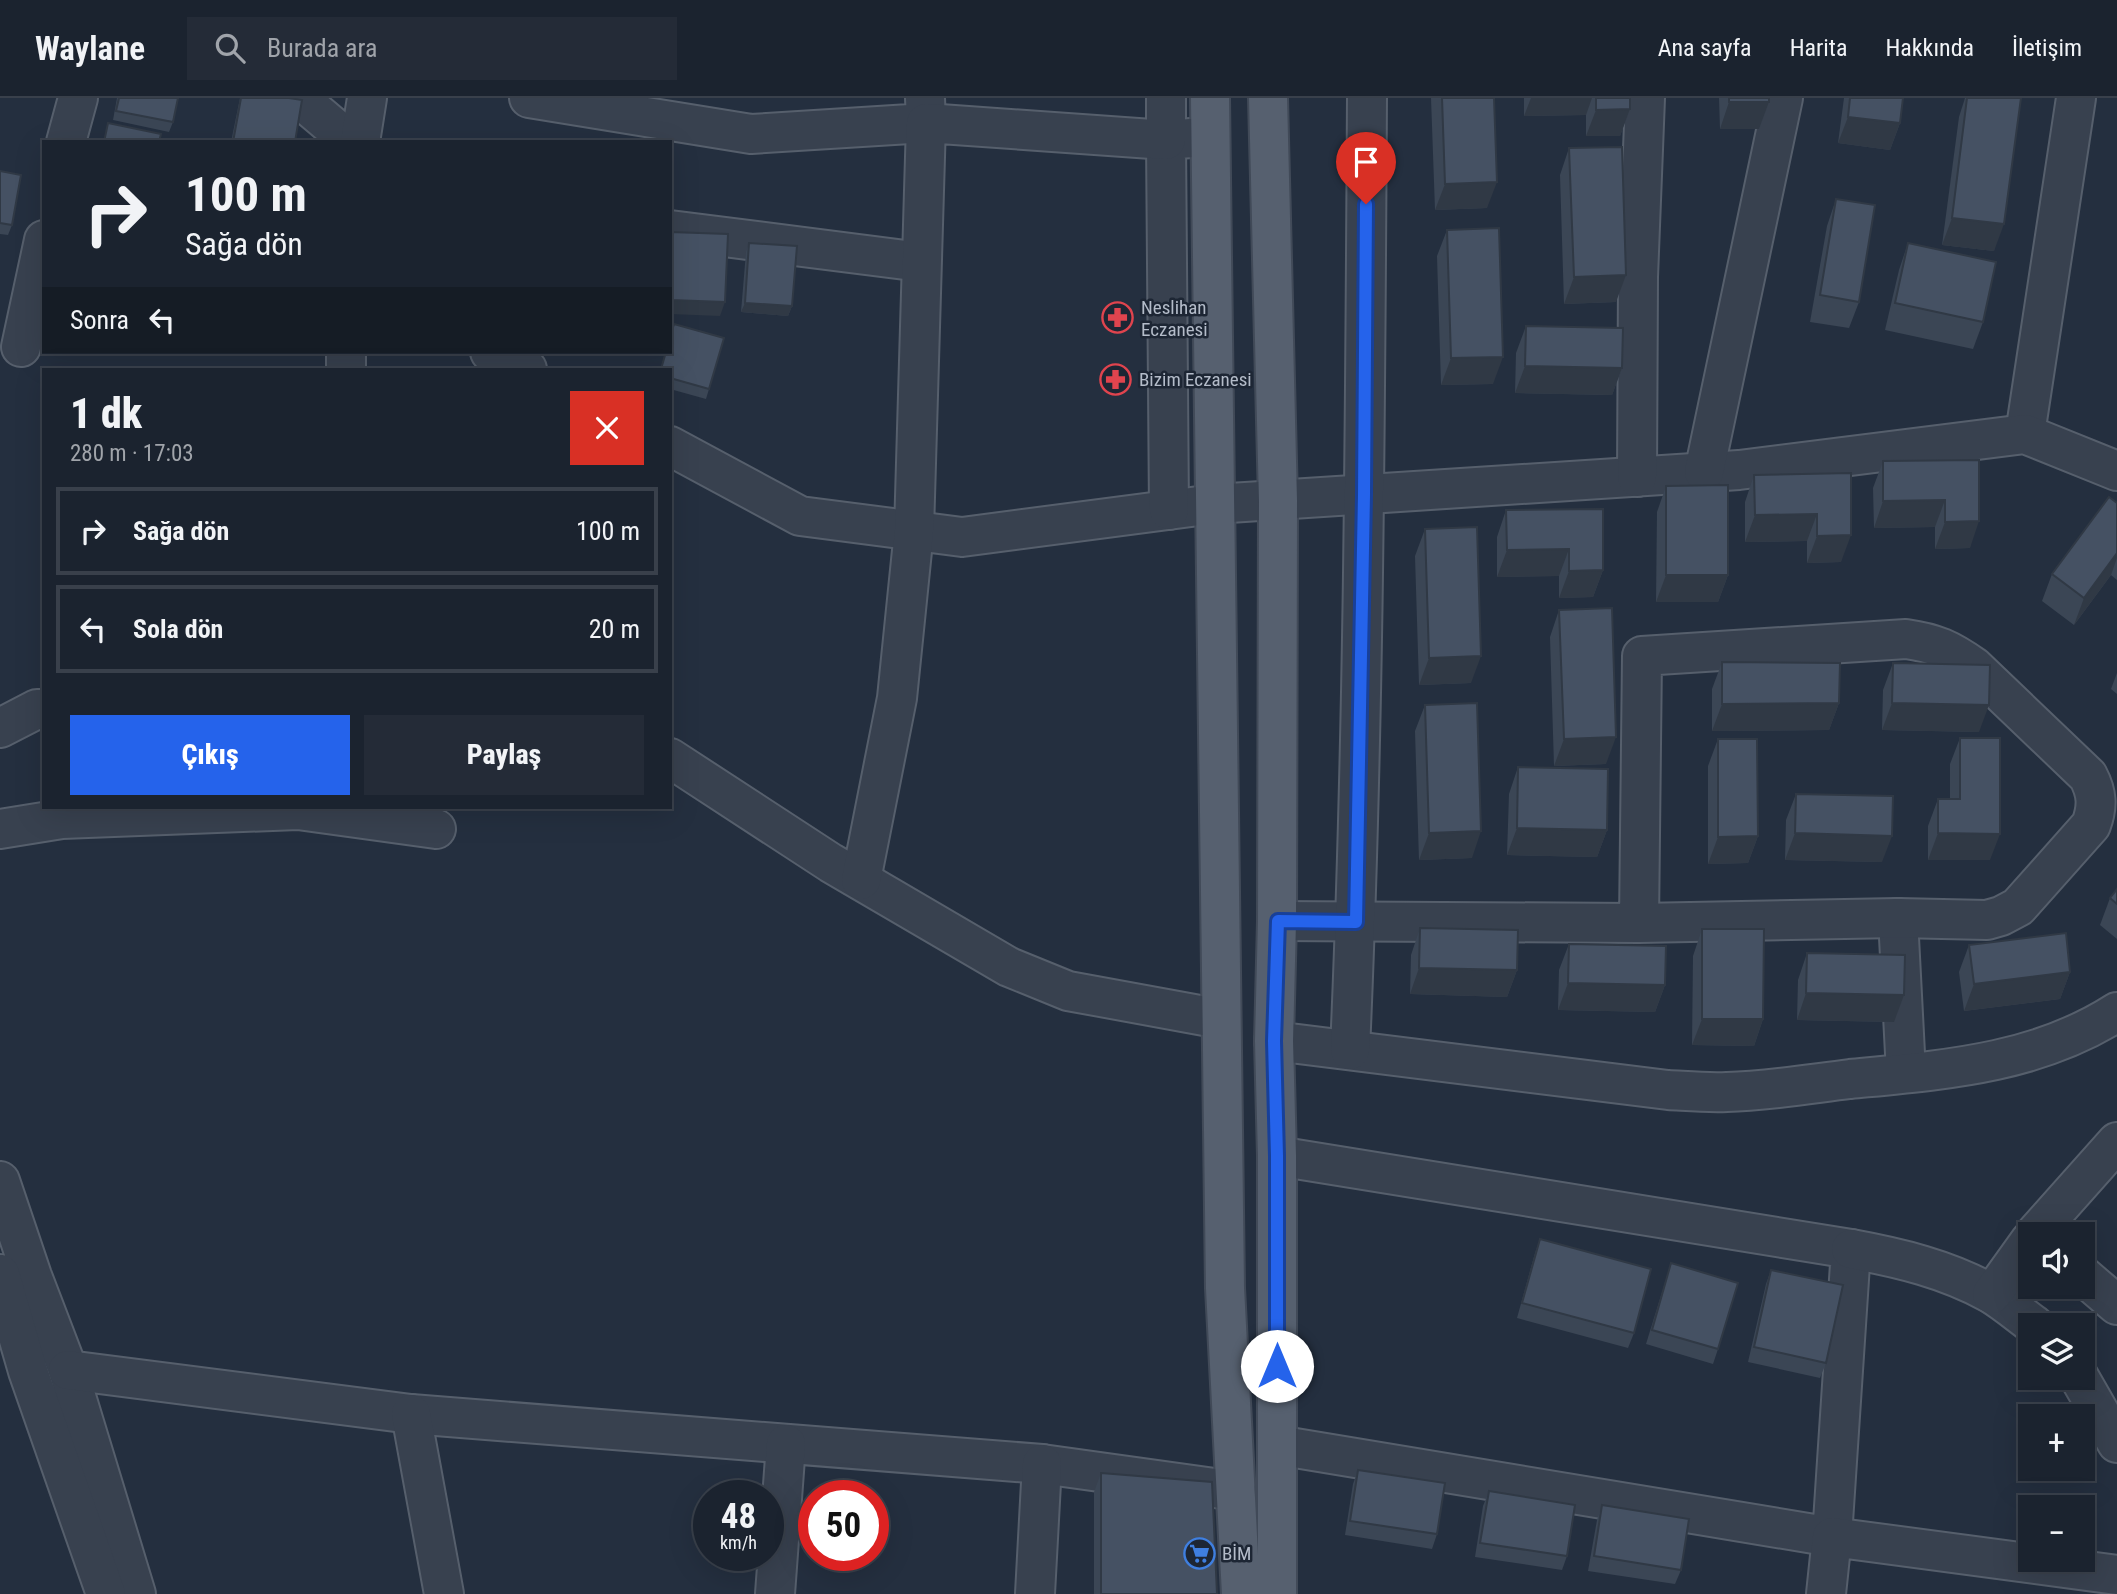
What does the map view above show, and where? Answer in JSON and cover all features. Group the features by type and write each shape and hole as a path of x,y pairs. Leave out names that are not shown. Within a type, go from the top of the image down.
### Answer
{"main road":[{"path":"1210,98 1225,1288 1241,1594"},
{"path":"1268,98 1278,501 1278,921 1274,1041 1277,1156 1277,1594"}],"street":[{"path":"67,140 78,98"},
{"path":"299,98 349,140"},
{"path":"360,140 367,98"},
{"path":"529,98 751,134 925,111 1166,140 1210,136"},
{"path":"1166,98 1169,510"},
{"path":"1350,1050 1356,922 1364,495 1367,98"},
{"path":"1637,477 1638,277 1646,98"},
{"path":"1704,472 1783,98"},
{"path":"2025,434 2076,98"},
{"path":"861,880 897,698 914,531 925,111"},
{"path":"672,230 921,262"},
{"path":"22,347 42,250"},
{"path":"494,354 525,368"},
{"path":"672,447 800,516 962,537 1214,505 1704,472 2025,434 2117,471"},
{"path":"1278,921 1639,923 1898,918 1972,921 2001,916 2018,907 2091,825 2097,810 2096,791 2088,776 1974,667 1953,652 1932,642 1906,639 1643,656 1639,923"},
{"path":"0,727 42,709"},
{"path":"672,759 861,880 1009,967 1068,991 1221,1019"},
{"path":"0,829 62,819 298,810 436,829"},
{"path":"1898,918 1906,1073"},
{"path":"1274,1041 1692,1091 1727,1092 2003,1060 2051,1045 2117,1012"},
{"path":"2046,1222 2117,1142"},
{"path":"1277,1156 1896,1257 1942,1270 1992,1294 2018,1313"},
{"path":"0,1181 68,1370 136,1594"},
{"path":"1826,1594 1852,1249"},
{"path":"1992,1294 2018,1258"},
{"path":"0,1274 14,1372 106,1594"},
{"path":"2095,1286 2117,1305"},
{"path":"68,1370 411,1414 1042,1464 1236,1491"},
{"path":"2086,1390 2117,1443"},
{"path":"411,1414 444,1594"},
{"path":"775,1594 786,1444"},
{"path":"1277,1445 1832,1537 2117,1575"},
{"path":"1035,1594 1042,1464"}],"building":[{"path":"119,98 178,98 173,122 116,111"},
{"path":"241,98 302,100 295,140 233,140"},
{"path":"1442,98 1494,98 1497,182 1445,184"},
{"path":"1596,98 1630,98 1630,109 1596,110"},
{"path":"1729,98 1769,98 1769,102 1729,102"},
{"path":"1850,98 1903,98 1900,123 1848,117"},
{"path":"1967,98 2021,98 2004,224 1952,218"},
{"path":"108,123 161,134 160,140 104,140"},
{"path":"1622,147 1626,275 1574,277 1569,148"},
{"path":"0,171 21,175 12,225 0,223"},
{"path":"1836,199 1875,205 1859,302 1820,295"},
{"path":"1499,228 1503,357 1451,358 1447,230"},
{"path":"672,232 728,234 725,302 672,300"},
{"path":"749,243 797,246 792,306 745,303"},
{"path":"1908,243 1996,262 1983,322 1895,303"},
{"path":"674,324 724,338 709,389 672,379 672,368 661,368 665,354 672,354"},
{"path":"1526,326 1623,328 1622,368 1525,366"},
{"path":"1979,460 1979,521 1945,522 1945,500 1883,501 1883,461"},
{"path":"1851,473 1851,535 1817,536 1817,514 1755,515 1754,475"},
{"path":"1728,485 1728,575 1666,575 1666,486"},
{"path":"2109,497 2117,503 2117,553 2084,598 2052,574"},
{"path":"1603,509 1603,570 1569,571 1569,549 1507,550 1506,510"},
{"path":"1477,527 1481,656 1429,658 1425,529"},
{"path":"1612,608 1616,737 1564,739 1559,610"},
{"path":"1722,662 1840,663 1839,703 1722,704"},
{"path":"1893,663 1990,665 1989,705 1892,703"},
{"path":"1477,703 1481,831 1429,833 1425,705"},
{"path":"1960,738 2000,738 2000,834 1938,833 1938,799 1960,799"},
{"path":"1718,739 1757,739 1758,836 1718,837"},
{"path":"1518,767 1608,769 1607,830 1517,828"},
{"path":"1796,794 1893,796 1892,836 1795,833"},
{"path":"2117,889 2117,904 2110,898"},
{"path":"1420,928 1518,930 1517,970 1419,968"},
{"path":"1702,929 1764,929 1763,1019 1702,1019"},
{"path":"2066,933 2070,972 1974,984 1969,945"},
{"path":"1569,944 1666,946 1665,985 1568,983"},
{"path":"1807,953 1905,955 1904,995 1806,993"},
{"path":"1540,1239 1651,1269 1634,1333 1522,1303"},
{"path":"1671,1263 1738,1283 1718,1349 1652,1330"},
{"path":"1771,1270 1843,1285 1826,1363 1754,1347"},
{"path":"1358,1470 1445,1483 1437,1534 1350,1521"},
{"path":"1101,1473 1212,1482 1217,1594 1101,1594"},
{"path":"1489,1491 1575,1505 1567,1556 1480,1543"},
{"path":"1602,1505 1689,1519 1681,1570 1594,1556"}],"place":[{"name":"Neslihan Eczanesi","path":"1118,318"},
{"name":"Bizim Eczanesi","path":"1116,379"},
{"name":"BİM","path":"1199,1553"}],"route":[{"path":"1277,1366 1274,1041 1278,921 1356,922 1366,204"}]}
